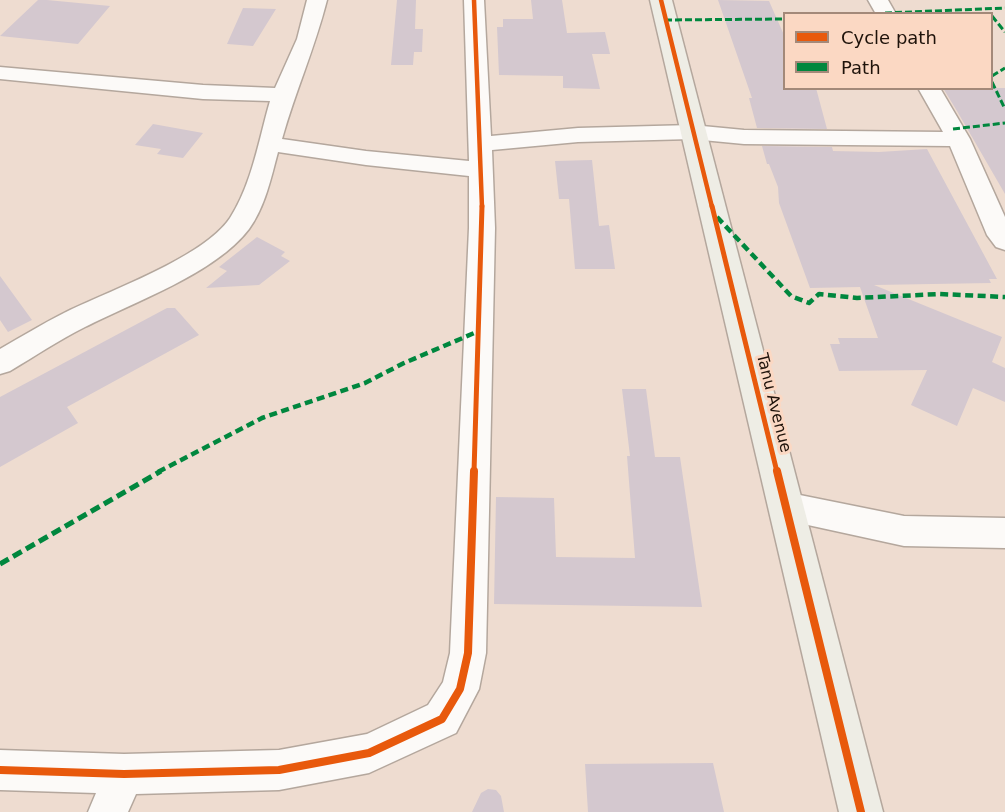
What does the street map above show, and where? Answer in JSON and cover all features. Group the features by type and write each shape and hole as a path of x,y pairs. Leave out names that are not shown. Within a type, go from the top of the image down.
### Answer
{"street":[{"path":"0,363 72,321 189,264 215,247 239,224 255,192 283,95 307,39 317,0"},
{"path":"0,770 124,774 279,770 369,753 442,718 460,689 468,653 482,240 482,157 477,111 474,0"},
{"name":"Tanu Avenue","path":"661,0 861,812"},
{"path":"0,73 203,92 283,95"},
{"path":"930,90 959,139 995,226 1005,241"},
{"path":"269,144 366,158 482,157 578,135 692,132 736,136 959,139"},
{"path":"785,506 904,531 1005,533"},
{"path":"108,812 124,774"}],"building":[{"path":"38,0 110,6 78,44 0,36"},
{"path":"397,0 416,0 415,29 423,29 422,52 414,52 413,65 391,65"},
{"path":"531,0 562,0 567,33 605,32 610,54 592,54 600,89 563,88 563,76 499,75 497,27 503,27 503,19 533,19"},
{"path":"718,0 769,1 783,33 783,90 817,90 827,129 757,128 749,98 752,98"},
{"path":"243,8 276,9 253,46 227,44"},
{"path":"1005,88 1005,194 944,90"},
{"path":"153,124 203,133 183,158 157,154 161,149 135,145"},
{"path":"762,146 832,147 833,151 879,152 927,149 997,279 989,279 991,283 874,285 1002,337 992,362 1005,368 1005,402 973,388 957,426 911,405 927,370 839,371 830,344 840,344 838,338 878,338 860,287 810,288 779,203 778,187 769,164 767,164"},
{"path":"592,160 599,226 609,225 615,269 575,269 569,199 559,199 555,161"},
{"path":"257,237 285,252 281,256 290,261 259,285 206,288 227,271 219,267"},
{"path":"0,276 32,320 8,332 0,320"},
{"path":"167,308 175,308 199,335 67,407 78,423 0,467 0,397"},
{"path":"622,389 646,389 655,457 680,457 702,607 494,604 496,497 554,498 556,557 635,558 627,456 630,456"},
{"path":"713,763 724,812 588,812 585,764"},
{"path":"488,789 496,790 501,796 504,812 472,812 481,793"}],"marked path":[{"path":"898,12 1005,8"},
{"path":"993,17 1005,32"},
{"path":"665,20 783,19"},
{"path":"993,75 1005,68"},
{"path":"993,84 1005,109"},
{"path":"953,129 1005,123"},
{"path":"717,217 791,296 809,303 819,294 857,298 939,294 1005,297"},
{"path":"0,564 166,468 262,418 365,383 404,363 479,331"}],"cycle path":[{"path":"0,770 124,774 279,770 369,753 442,719 460,689 468,653 482,228 474,0"},
{"path":"661,0 861,812"}]}
